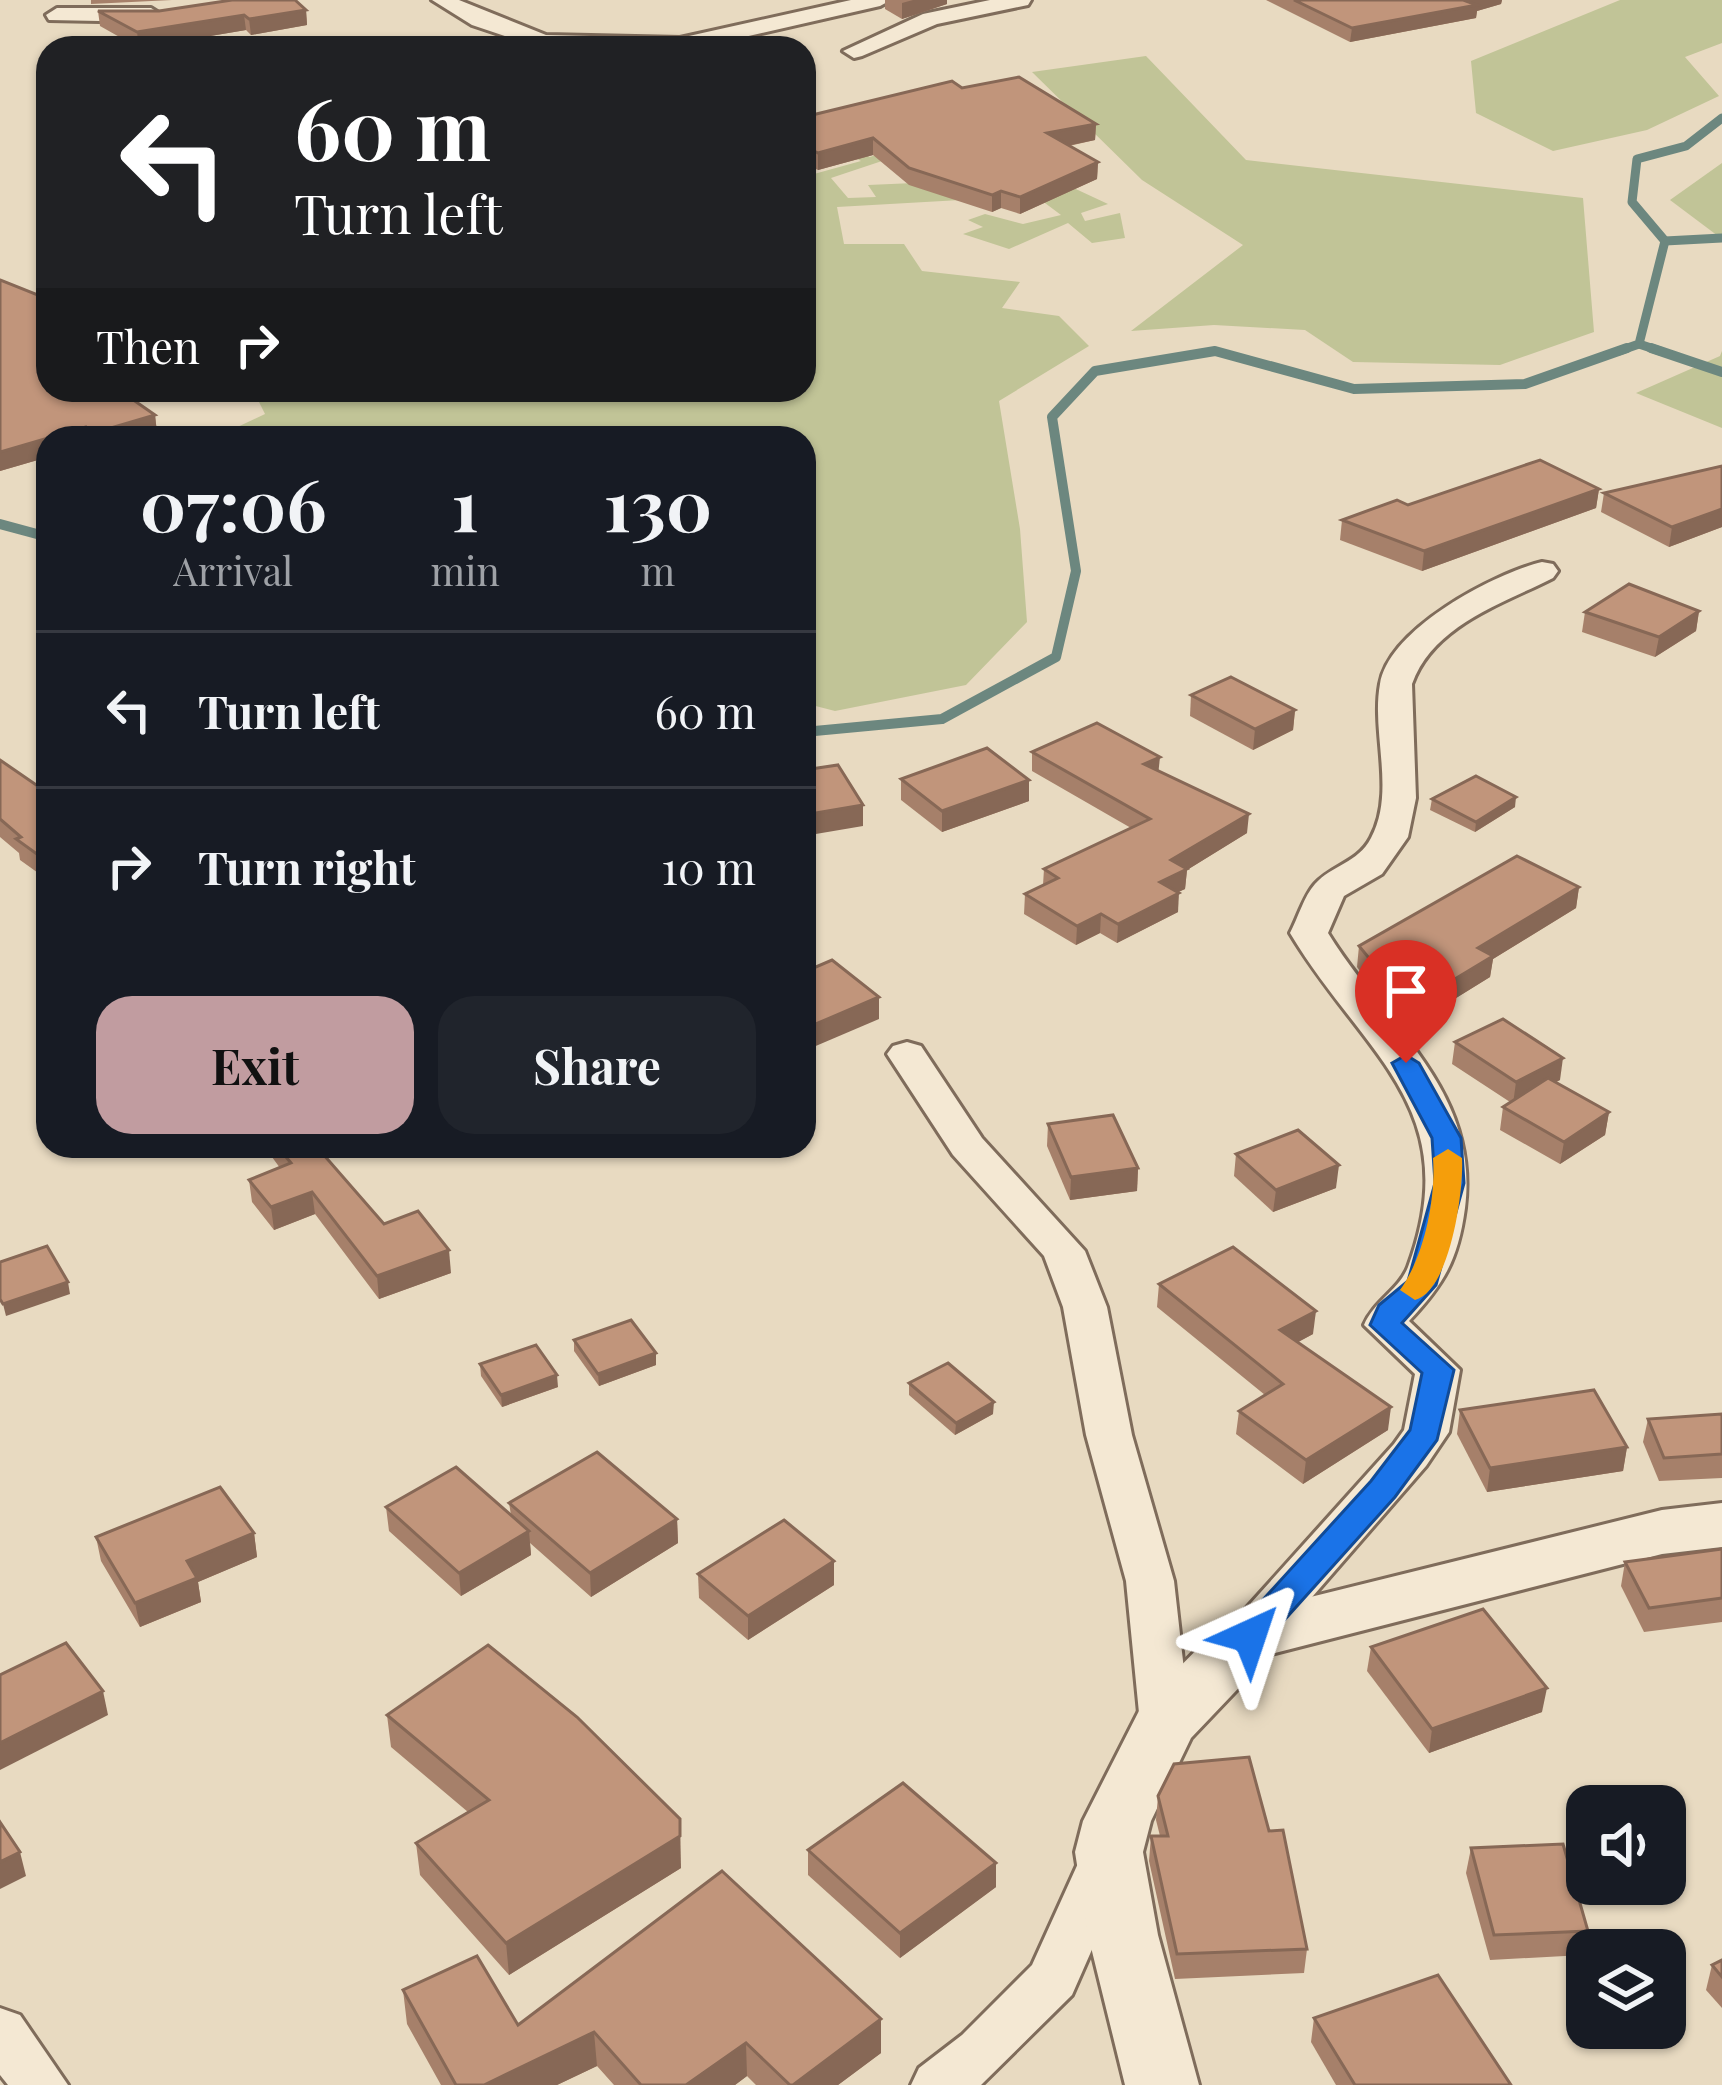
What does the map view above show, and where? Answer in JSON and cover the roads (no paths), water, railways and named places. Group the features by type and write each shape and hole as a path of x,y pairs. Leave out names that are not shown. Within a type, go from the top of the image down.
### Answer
{"street":[{"path":"443,0 480,20 527,36"},
{"path":"716,36 880,0"},
{"path":"854,51 931,19 1020,0"},
{"path":"57,14 184,12"},
{"path":"939,2085 982,2052 1053,1979 1109,1852 1117,1822 1165,1723 1250,1636 1426,1432 1438,1370 1386,1325 1390,1312 1421,1285 1449,1183 1447,1138 1390,1037 1345,986 1309,933 1329,890 1369,866 1390,837 1399,798 1396,684 1403,664 1438,624 1543,571"},
{"path":"907,1054 967,1146 1064,1250 1085,1307 1109,1435 1150,1581 1165,1723"},
{"path":"1250,1636 1554,1557 1662,1532 1722,1525"},
{"path":"1109,1852 1124,1935 1162,2085"},
{"path":"0,2031 40,2085"}],"waterway":[{"path":"1665,241 1632,202 1637,159 1686,146 1722,118"},
{"path":"1665,241 1722,238"},
{"path":"1639,344 1665,241"},
{"path":"1619,351 1639,344"},
{"path":"1639,344 1651,348"},
{"path":"816,731 942,719 1056,657 1076,571 1052,417 1095,371 1215,351 1354,389 1525,384 1627,348"},
{"path":"1651,348 1660,351"},
{"path":"1651,348 1722,372"},
{"path":"0,524 36,534"}]}
